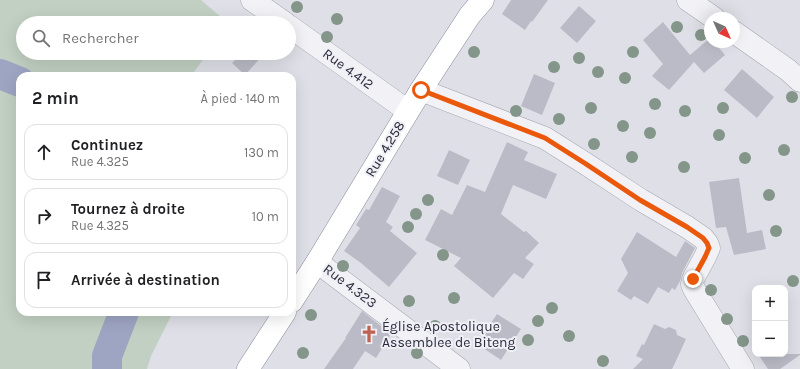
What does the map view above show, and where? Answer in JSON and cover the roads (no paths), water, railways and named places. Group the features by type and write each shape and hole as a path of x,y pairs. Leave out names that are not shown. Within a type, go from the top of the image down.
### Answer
{"highway":[{"name":"Rue 4.258","path":"296,295 318,262 421,90 470,15 483,0"},
{"path":"248,369 282,316"}],"street":[{"path":"252,0 275,16"},
{"path":"688,0 705,12"},
{"name":"Rue 4.412","path":"296,31 408,111"},
{"path":"740,36 788,70 800,81"},
{"path":"421,90 545,138 640,200 703,238 709,248 693,279 692,284 698,297 743,369"},
{"name":"Rue 4.323","path":"318,262 459,369"}],"waterway":[{"path":"0,74 16,80"},
{"path":"107,369 107,356 122,316"}],"place":[{"name":"Église Apostolique Assemblee de Biteng","path":"369,334"}]}
